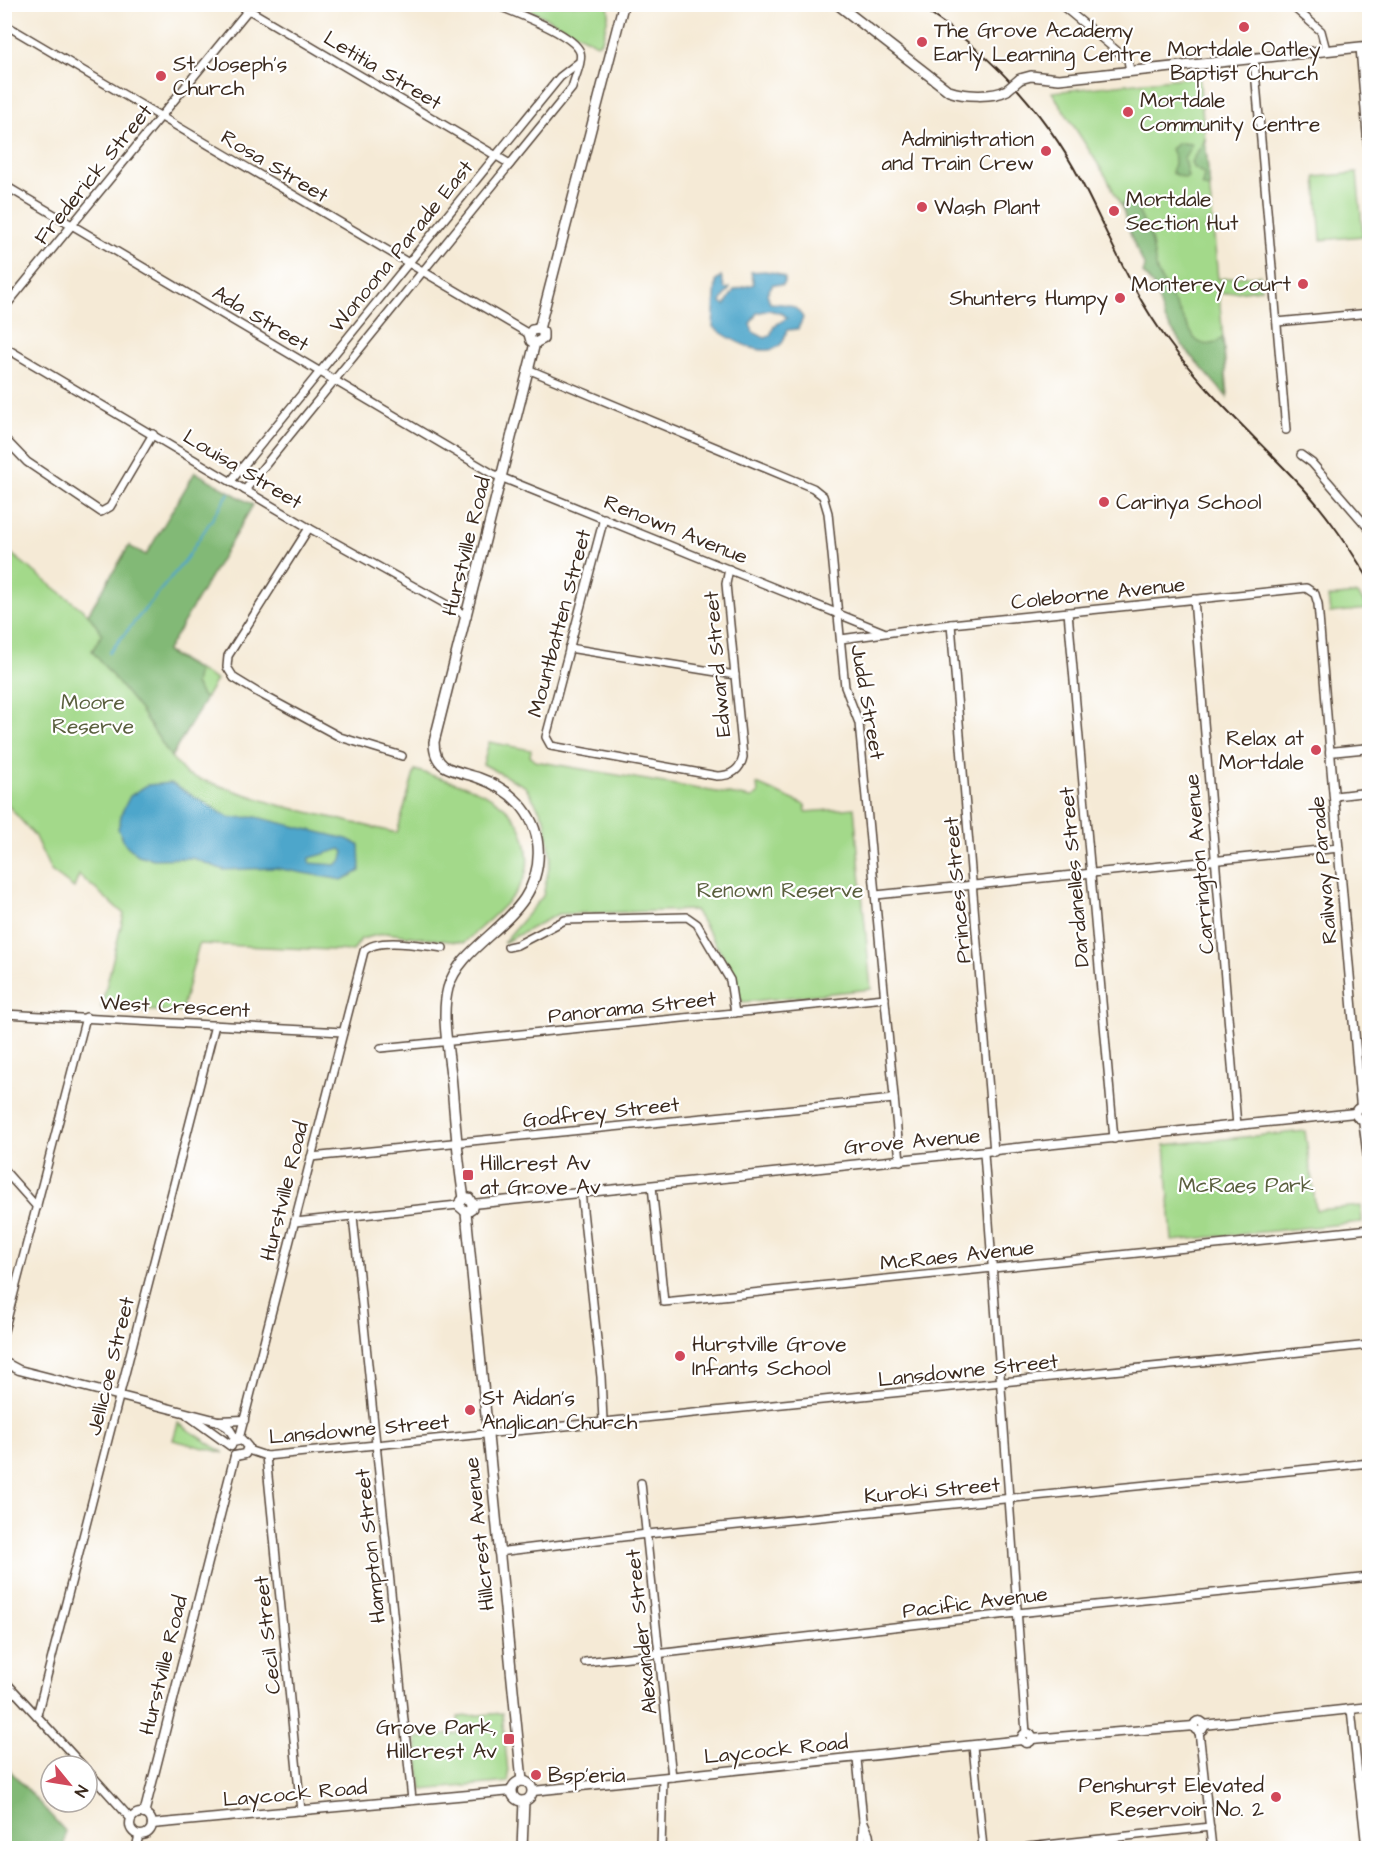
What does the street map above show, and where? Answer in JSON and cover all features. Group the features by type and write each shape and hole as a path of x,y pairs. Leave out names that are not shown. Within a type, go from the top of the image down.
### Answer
{"main road":[{"path":"837,4 949,91 967,94 999,93 1007,90 1020,79 1031,76 1059,79 1365,46"},
{"path":"539,329 532,330 529,334 529,339 535,343 540,343 544,337 539,329 625,5"},
{"name":"Hurstville Road","path":"448,1042 445,1004 450,982 462,964 519,905 535,874 538,845 531,820 515,798 481,778 447,767 436,757 434,742 535,343"},
{"path":"448,1042 461,1201 466,1212 472,1209 471,1200 461,1201"},
{"name":"Hillcrest Avenue","path":"466,1212 522,1781"},
{"path":"522,1781 530,1785 533,1791 530,1798 524,1801 515,1799 512,1791 516,1783 522,1781"},
{"path":"522,1848 524,1801"}],"street":[{"name":"Letitia Street","path":"239,4 251,7 510,164"},
{"path":"494,4 564,38 580,51 578,63"},
{"path":"1060,4 1128,60 1130,71"},
{"path":"1290,4 1321,31 1326,50"},
{"name":"Frederick Street","path":"4,308 251,7"},
{"name":"Rosa Street","path":"4,24 529,334"},
{"path":"1365,46 1370,172"},
{"path":"1254,59 1286,430"},
{"name":"Wonoona Parade East","path":"231,481 495,155 560,77 578,63"},
{"name":"Wonoona Parade East","path":"245,490 572,88 578,63"},
{"name":"Ada Street","path":"4,185 334,381 502,477"},
{"path":"1277,322 1370,313"},
{"name":"Louisa Street","path":"4,347 309,528 467,616"},
{"name":"Judd Street","path":"530,370 818,491 828,513 846,692 859,723 900,1161"},
{"path":"4,438 27,462 101,512 110,507 153,434"},
{"path":"1301,455 1312,463 1370,530"},
{"name":"Renown Avenue","path":"502,477 838,612"},
{"name":"Mountbatten Street","path":"604,518 546,737 551,746 719,776 734,772 742,757"},
{"path":"309,528 228,656 227,667 234,678 340,737 402,756"},
{"name":"Edward Street","path":"729,569 726,584 742,757"},
{"name":"Coleborne Avenue","path":"841,639 951,624 1303,588 1315,594"},
{"name":"Railway Parade","path":"1315,594 1318,604 1335,796 1360,1113 1369,1169"},
{"name":"Carrington Avenue","path":"1194,599 1237,1126"},
{"path":"838,612 883,632"},
{"name":"Dardanelles Street","path":"1068,612 1114,1139"},
{"name":"Princes Street","path":"951,624 973,886 989,1152 991,1267 1026,1737"},
{"path":"568,648 735,675"},
{"path":"1330,752 1370,748"},
{"path":"1335,796 1370,792"},
{"path":"876,895 1339,848"},
{"path":"508,947 517,945 565,920 687,916 697,924 730,980 735,1013"},
{"name":"Hurstville Road","path":"235,1442 244,1420 364,951 381,942 443,948"},
{"name":"Panorama Street","path":"381,1048 885,998"},
{"name":"West Crescent","path":"4,1014 343,1032"},
{"path":"4,1331 86,1017"},
{"name":"Jellicoe Street","path":"36,1715 215,1025"},
{"name":"Godfrey Street","path":"311,1156 894,1099"},
{"name":"Grove Avenue","path":"472,1204 1360,1113"},
{"path":"4,1170 37,1207"},
{"name":"McRaes Avenue","path":"652,1186 664,1302 1370,1229"},
{"path":"581,1192 601,1377 603,1420"},
{"path":"295,1222 461,1201"},
{"name":"Hampton Street","path":"353,1216 412,1800"},
{"name":"Lansdowne Street","path":"248,1450 266,1456 603,1420 727,1412 1370,1345"},
{"path":"4,1362 19,1370 218,1421 244,1420"},
{"path":"186,1413 235,1442 245,1442 248,1450 243,1456 235,1456 235,1442 228,1427 218,1421"},
{"name":"Hurstville Road","path":"144,1814 235,1456"},
{"name":"Cecil Street","path":"266,1456 301,1811"},
{"name":"Kuroki Street","path":"498,1552 647,1534 1370,1463"},
{"name":"Alexander Street","path":"641,1483 660,1656 668,1778 661,1848"},
{"name":"Pacific Avenue","path":"585,1662 660,1656 1017,1613 1370,1577"},
{"path":"4,1680 72,1754"},
{"name":"Laycock Road","path":"533,1791 856,1759 973,1746 1026,1737 1199,1727 1370,1707"},
{"path":"1351,1709 1366,1848"},
{"path":"1199,1727 1212,1848"},
{"path":"973,1746 983,1848"},
{"path":"856,1759 863,1820 862,1848"},
{"path":"99,1783 131,1819 131,1829 139,1835 148,1833 152,1824 149,1817 136,1814 131,1819"},
{"name":"Laycock Road","path":"152,1824 512,1791"},
{"path":"863,1820 869,1834 871,1848"},
{"path":"1028,1847 1210,1827"},
{"path":"136,1848 139,1835"}],"green space":[{"path":"521,5 608,5 609,13 602,41 597,44"},
{"path":"1199,76 1218,279 1260,275 1261,289 1219,294 1228,395 1175,316 1107,178 1052,92"},
{"path":"1205,140 1210,189 1202,185 1204,174 1193,167 1191,162"},
{"path":"1178,143 1192,144 1184,159 1188,177 1185,178 1172,173 1175,158 1171,149"},
{"path":"1357,173 1363,236 1321,240 1316,177"},
{"path":"1128,200 1137,209 1151,238 1157,272 1195,339 1209,344 1223,337 1227,397 1186,350 1165,320 1154,287 1143,273 1145,267 1126,220 1122,204"},
{"path":"195,472 253,505 166,652 198,670 195,684 205,700 171,757 140,710 92,651 102,634 88,614 129,546 146,555"},
{"name":"Moore Reserve","path":"129,546 136,634 216,680 171,757 187,775 278,805 397,833 415,770 481,792 509,811 519,824 527,850 526,874 505,905 464,943 386,933 361,939 353,951 199,944 181,1012 101,1008 124,914 79,875 74,888 51,871 34,835 5,802 4,548 88,614"},
{"path":"1358,594 1369,609 1330,613 1328,597"},
{"name":"Renown Reserve","path":"489,742 531,750 530,756 535,761 752,798 758,794 757,784 805,805 806,812 854,808 871,989 743,1002 739,997 733,973 695,910 558,914 503,943 543,896 551,857 545,819 526,787 483,764"},
{"name":"McRaes Park","path":"1305,1131 1316,1210 1361,1206 1362,1222 1172,1241 1165,1145"},
{"path":"178,1423 224,1453 173,1440"},
{"path":"502,1713 509,1782 422,1790 416,1738 459,1733 458,1717"},
{"path":"4,1764 39,1802 39,1814 50,1814 65,1831 64,1848 5,1848"}],"water":[{"path":"765,271 785,278 783,285 773,284 767,293 770,303 793,307 803,318 798,329 787,330 783,342 775,348 767,350 747,346 713,327 716,281 721,276 725,289 730,288 721,302 725,305 734,290 754,284 751,272","holes":["769,310 783,314 787,318 774,326 770,336 765,338 753,332 750,324 757,313"]},
{"path":"171,783 230,818 256,817 347,839 359,845 360,871 342,880 275,868 224,870 192,858 154,859 138,855 126,845 118,829 122,812 130,796 147,785","holes":["341,849 344,852 342,859 336,865 310,863 310,858"]}],"waterway":[{"path":"109,653 186,559 229,493"}],"railway":[{"path":"915,4 941,21 988,60 1010,82 1049,129 1081,181 1143,303 1168,341 1199,380 1313,499 1339,533 1370,581"}],"place":[{"name":"Mortdale Oatley Baptist Church","path":"1244,27"},
{"name":"The Grove Academy Early Learning Centre","path":"922,42"},
{"name":"St. Joseph's Church","path":"161,76"},
{"name":"Mortdale Community Centre","path":"1128,112"},
{"name":"Administration and Train Crew","path":"1046,151"},
{"name":"Wash Plant","path":"922,207"},
{"name":"Mortdale Section Hut","path":"1114,211"},
{"name":"Monterey Court","path":"1303,284"},
{"name":"Shunters Humpy","path":"1120,298"},
{"name":"Carinya School","path":"1104,502"},
{"name":"Relax at Mortdale","path":"1316,750"},
{"name":"Hillcrest Av at Grove Av","path":"468,1175"},
{"name":"Hurstville Grove Infants School","path":"680,1356"},
{"name":"St Aidan's Anglican Church","path":"470,1410"},
{"name":"Grove Park, Hillcrest Av","path":"509,1739"},
{"name":"Bsp'eria","path":"536,1775"},
{"name":"Penshurst Elevated Reservoir No. 2","path":"1276,1797"}]}
